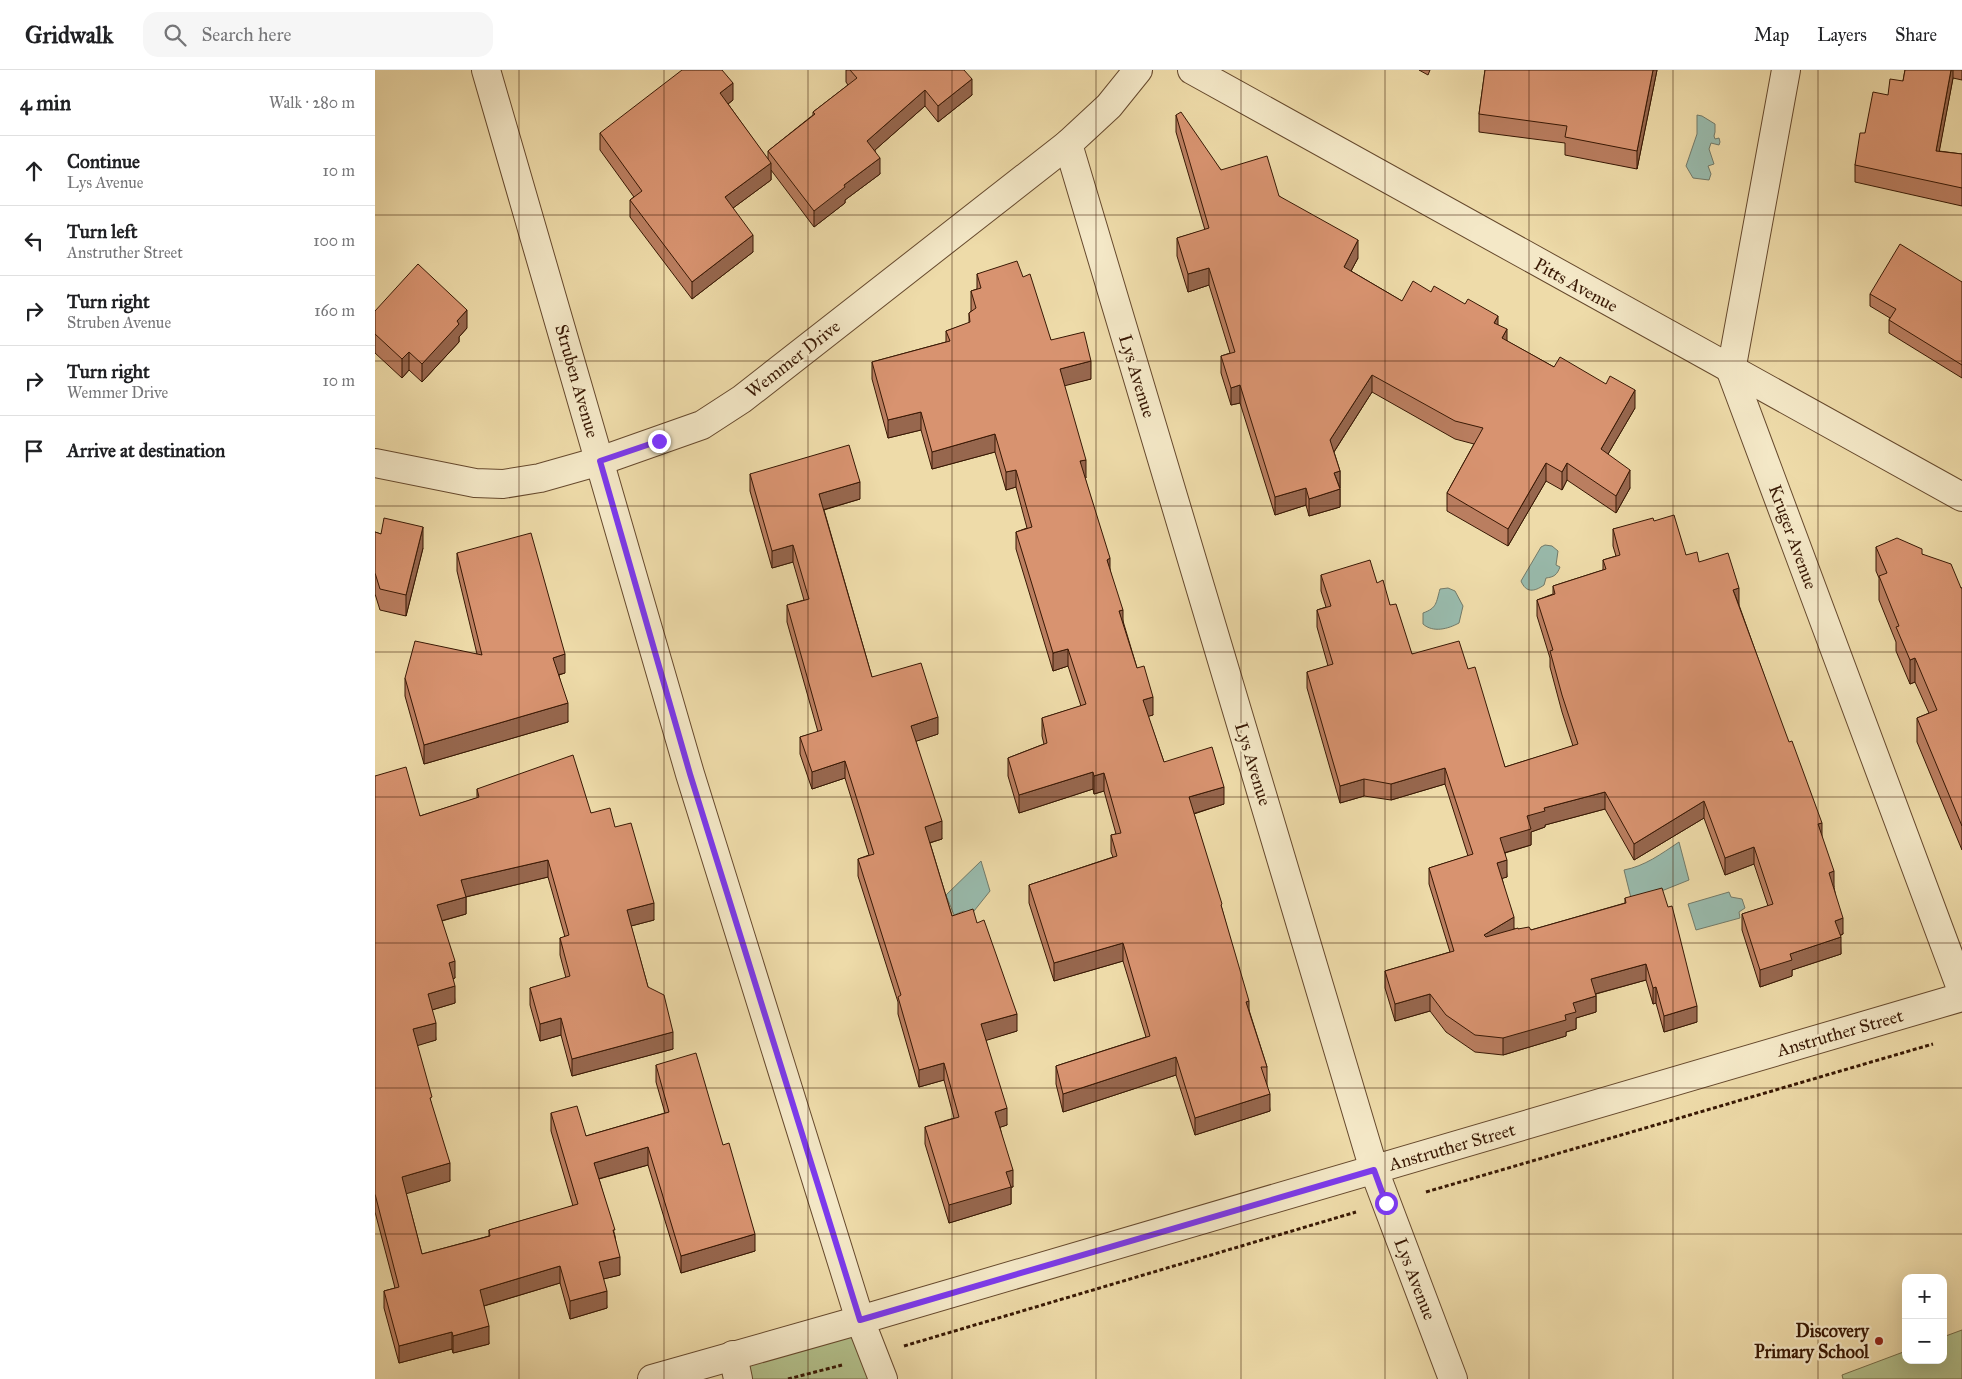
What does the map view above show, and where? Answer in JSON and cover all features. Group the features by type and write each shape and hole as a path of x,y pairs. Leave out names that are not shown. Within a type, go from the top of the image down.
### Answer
{"street":[{"name":"Struben Avenue","path":"486,70 690,774 860,1320 879,1368"},
{"name":"Wemmer Drive","path":"375,463 475,483 503,484 540,478 600,461 702,425 742,399 1068,144 1109,106 1138,70"},
{"name":"Pitts Avenue","path":"1192,70 1731,371 1962,497"},
{"path":"1731,371 1786,70"},
{"name":"Lys Avenue","path":"1068,144 1374,1170 1453,1379"},
{"name":"Kruger Avenue","path":"1731,371 1962,991"},
{"name":"Anstruther Street","path":"653,1379 735,1367 860,1320 1962,997"}],"path":[{"path":"1426,1192 1933,1044"},
{"path":"903,1346 1359,1211"},
{"path":"788,1379 879,1368"}],"green space":[{"path":"1962,1330 1962,1379 1843,1379 1842,1375 1902,1352 1902,1364 1947,1364 1947,1336"},
{"path":"852,1335 869,1379 751,1379 747,1365"}],"shaded area":[{"path":"1697,115 1715,124 1714,136 1715,139 1719,138 1720,142 1719,145 1711,143 1709,149 1714,164 1708,166 1711,174 1709,180 1693,178 1686,166 1697,134"},
{"path":"1545,545 1552,546 1558,551 1556,565 1560,567 1558,572 1546,578 1544,585 1537,589 1525,588 1521,581 1541,547"},
{"path":"1448,588 1455,591 1463,606 1459,623 1441,629 1427,627 1423,624 1423,613 1433,607 1437,601 1440,589"},
{"path":"1679,842 1689,880 1664,890 1631,898 1624,870 1646,863"},
{"path":"981,861 990,891 970,916 964,911 954,915 946,895"},
{"path":"1729,892 1731,897 1742,899 1745,908 1739,912 1740,918 1696,930 1688,904"}],"building":[{"path":"682,70 722,70 733,83 720,93 771,163 725,197 753,235 692,282 630,200 642,191 600,133"},
{"path":"850,70 964,70 972,79 938,106 925,90 867,141 880,158 814,211 768,151 815,114 813,112 857,78"},
{"path":"1485,70 1653,70 1637,151 1565,137 1567,126 1479,114"},
{"path":"1905,70 1951,70 1936,151 1962,154 1962,188 1855,165 1860,133 1865,133 1873,92 1888,95 1890,79 1903,81"},
{"path":"1181,112 1221,170 1267,156 1279,196 1358,240 1344,267 1402,301 1413,281 1431,292 1434,286 1465,304 1468,299 1498,316 1494,323 1507,329 1502,338 1554,367 1560,357 1606,384 1610,376 1635,390 1601,449 1630,470 1616,496 1567,463 1562,472 1546,463 1508,529 1447,493 1483,428 1455,421 1372,375 1330,440 1340,471 1334,473 1340,489 1309,499 1306,488 1275,497 1240,385 1231,388 1221,356 1235,352 1209,268 1188,274 1177,238 1209,228 1176,115"},
{"path":"1900,244 1962,282 1962,365 1889,320 1896,309 1870,294"},
{"path":"1017,261 1023,277 1030,274 1051,340 1084,332 1091,361 1060,369 1086,460 1080,461 1110,558 1107,560 1123,610 1119,611 1137,668 1144,666 1153,697 1143,700 1164,762 1212,747 1224,787 1189,797 1249,1001 1246,1002 1267,1067 1261,1067 1270,1094 1195,1118 1176,1057 1063,1094 1056,1066 1150,1036 1123,943 1054,963 1029,885 1117,856 1111,835 1121,833 1104,773 1094,776 1093,772 1019,795 1008,758 1047,743 1042,718 1086,704 1068,649 1053,653 1016,532 1032,527 1016,470 1006,472 995,434 932,452 921,412 888,420 872,362 950,341 946,331 970,322 969,313 976,308 971,291 981,288 977,274"},
{"path":"418,264 467,310 457,321 459,324 422,364 409,352 402,359 375,334 375,311"},
{"path":"849,445 860,482 819,494 872,677 921,663 938,717 911,726 942,821 925,827 952,916 973,909 977,923 984,920 1017,1014 981,1024 1007,1108 995,1112 1013,1170 1006,1172 1011,1187 949,1205 925,1127 959,1117 944,1063 919,1070 898,997 901,995 858,859 874,854 845,761 812,772 800,737 822,730 787,605 809,599 793,545 772,551 750,474"},
{"path":"1674,515 1686,555 1697,552 1699,562 1728,553 1739,588 1733,590 1789,742 1792,741 1822,823 1818,824 1834,871 1829,873 1843,918 1835,921 1841,937 1790,954 1792,960 1760,970 1742,914 1773,904 1754,847 1725,858 1704,801 1634,844 1605,792 1544,808 1545,811 1527,816 1531,829 1500,838 1507,860 1497,863 1514,917 1484,935 1486,937 1518,928 1529,927 1531,930 1626,903 1625,898 1662,888 1668,907 1672,906 1697,1006 1664,1016 1656,987 1653,988 1646,964 1591,979 1596,996 1573,1003 1576,1012 1565,1015 1566,1020 1503,1038 1475,1035 1446,1015 1430,994 1395,1004 1385,971 1454,951 1429,868 1473,854 1445,768 1391,784 1364,779 1340,786 1307,672 1333,664 1317,610 1331,606 1321,575 1370,560 1377,583 1383,580 1390,605 1396,604 1412,654 1459,641 1468,669 1475,667 1505,767 1578,744 1562,695 1550,651 1553,650 1537,600 1555,594 1553,586 1606,569 1603,560 1620,555 1613,529 1653,518 1654,521"},
{"path":"384,518 423,527 406,595 380,589 375,573 375,532 381,534"},
{"path":"531,533 565,654 553,658 568,703 424,745 405,678 415,641 482,655 457,553"},
{"path":"1897,538 1922,549 1922,554 1951,564 1962,588 1962,826 1917,718 1937,710 1915,658 1910,660 1896,627 1899,626 1879,576 1887,573 1876,547"},
{"path":"573,755 591,813 610,808 615,827 631,823 654,903 627,910 648,987 664,995 673,1032 572,1059 561,1018 540,1024 530,988 570,976 560,938 569,935 548,860 461,880 466,897 437,905 455,961 449,963 455,986 428,994 436,1023 413,1029 432,1097 430,1098 450,1163 402,1177 422,1254 490,1236 489,1230 578,1204 551,1113 577,1106 586,1136 669,1112 656,1065 696,1053 723,1145 729,1143 755,1234 681,1256 648,1147 594,1163 615,1230 613,1230 620,1257 599,1262 607,1291 570,1301 560,1266 480,1290 489,1326 453,1336 452,1332 399,1346 384,1291 399,1287 375,1194 375,776 406,767 420,816 479,797 477,789"}],"place":[{"name":"Discovery Primary School","path":"1879,1341"}],"route":[{"path":"659,441 600,461 690,774 860,1320 1374,1170 1386,1203"}]}
